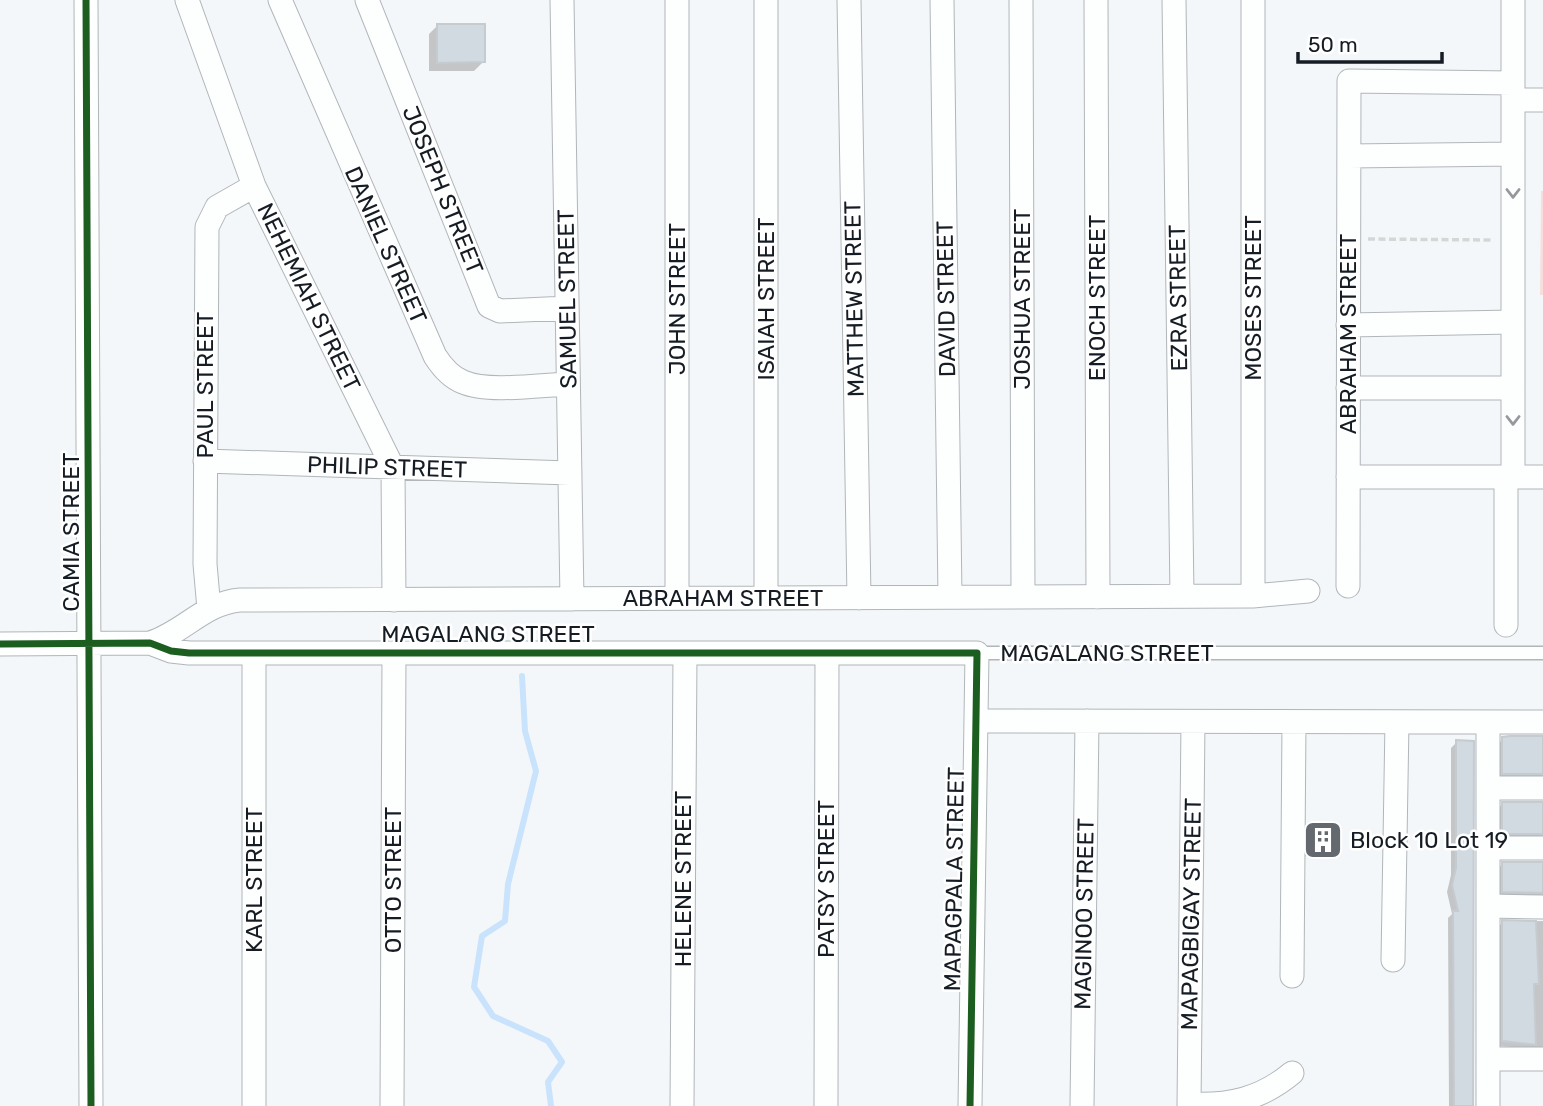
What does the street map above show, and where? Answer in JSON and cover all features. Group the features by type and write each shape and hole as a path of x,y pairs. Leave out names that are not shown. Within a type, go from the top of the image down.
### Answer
{"street":[{"name":"CAMIA STREET","path":"86,0 91,1106"},
{"name":"NEHEMIAH STREET","path":"187,0 254,186 393,468 394,600"},
{"name":"DANIEL STREET","path":"280,0 435,356 446,372 463,383 482,386 568,384"},
{"name":"JOSEPH STREET","path":"367,0 489,306 500,311 567,308"},
{"name":"SAMUEL STREET","path":"562,0 572,599"},
{"name":"JOHN STREET","path":"677,0 677,598"},
{"name":"ISAIAH STREET","path":"766,0 766,598"},
{"name":"MATTHEW STREET","path":"849,0 859,598"},
{"name":"DAVID STREET","path":"942,0 950,597"},
{"name":"JOSHUA STREET","path":"1021,0 1023,597"},
{"name":"ENOCH STREET","path":"1096,0 1098,597"},
{"name":"EZRA STREET","path":"1174,0 1182,596"},
{"name":"MOSES STREET","path":"1253,0 1253,596"},
{"path":"1506,625 1513,388 1513,0"},
{"name":"ABRAHAM STREET","path":"1348,586 1349,81 1513,92"},
{"path":"1513,92 1543,100"},
{"path":"1349,156 1513,154"},
{"name":"PAUL STREET","path":"209,608 205,564 206,227 217,207 254,186"},
{"path":"1348,325 1513,323"},
{"path":"1348,387 1513,388"},
{"name":"PHILIP STREET","path":"205,461 570,473"},
{"path":"1348,477 1543,477"},
{"name":"ABRAHAM STREET","path":"150,643 173,634 209,608 240,600 1253,596 1308,591"},
{"name":"MAGALANG STREET","path":"0,644 150,643 180,653 977,653"},
{"name":"KARL STREET","path":"254,653 254,1106"},
{"name":"OTTO STREET","path":"392,1106 394,653"},
{"name":"HELENE STREET","path":"682,1106 685,653"},
{"name":"PATSY STREET","path":"826,1106 827,653"},
{"name":"MAPAGPALA STREET","path":"970,1106 977,653"},
{"path":"976,721 1543,722"},
{"name":"MAGINOO STREET","path":"1082,1106 1087,721"},
{"name":"MAPAGBIGAY STREET","path":"1189,1105 1193,722"},
{"path":"1292,976 1294,722"},
{"path":"1393,960 1397,722"},
{"path":"1488,722 1488,1106"},
{"path":"1488,788 1543,788"},
{"path":"1488,848 1543,848"},
{"path":"1489,906 1543,907"},
{"path":"1489,1059 1543,1059"},
{"path":"1189,1105 1233,1101 1271,1091 1292,1073"}],"lane":[{"name":"MAGALANG STREET","path":"977,653 1543,653"}],"path":[{"path":"1349,239 1513,240"}],"shaded area":[{"path":"1543,191 1543,295 1540,295"}],"building":[{"path":"437,24 485,24 485,62 437,63"},
{"path":"1543,736 1543,774 1502,774 1502,737"},
{"path":"1456,740 1474,741 1473,1106 1454,1106 1453,911 1458,911 1452,885 1456,868"},
{"path":"1502,802 1543,802 1543,834 1502,834"},
{"name":"Block 10 Lot 19","path":"1337,826 1337,854 1309,851 1309,828"},
{"path":"1502,862 1543,862 1543,893 1502,892"},
{"path":"1502,920 1536,921 1539,984 1534,984 1536,1045 1502,1041"}],"waterway":[{"path":"522,676 525,731 536,771 508,884 505,921 482,936 474,987 493,1016 548,1041 562,1062 548,1082 551,1106"}],"cycle path":[{"path":"86,0 91,1106"},
{"path":"0,644 150,643 171,651 189,653 977,653 970,1106"}],"place":[{"name":"Block 10 Lot 19","path":"1323,840"}]}
